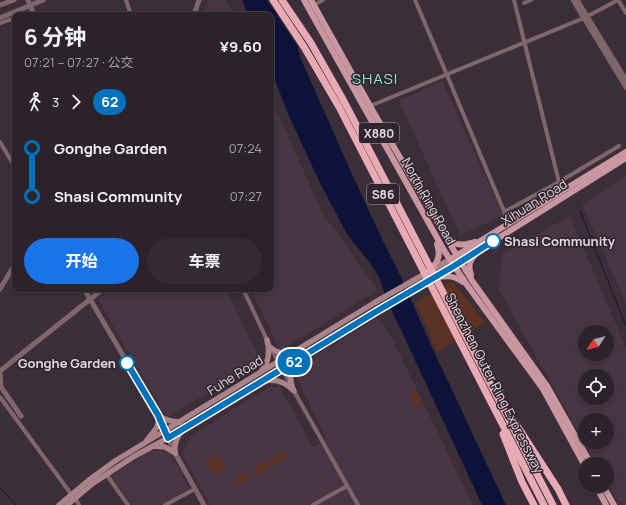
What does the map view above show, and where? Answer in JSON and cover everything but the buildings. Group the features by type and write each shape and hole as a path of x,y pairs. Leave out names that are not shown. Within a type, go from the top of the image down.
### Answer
{"highway":[{"name":"Shenzhen Outer Ring Expressway","path":"273,0 304,47 339,107 490,391 553,505"},
{"name":"Shenzhen Outer Ring Expressway","path":"282,0 311,43 342,96 490,391 544,505"},
{"path":"490,391 522,482 534,505"},
{"path":"490,391 558,489 566,505"}],"main road":[{"name":"North Ring Road","path":"304,0 450,260 466,285 543,389 580,457"},
{"name":"North Ring Road","path":"312,2 460,262 547,386 587,457"},
{"path":"450,260 626,152"},
{"name":"Xihuan Road","path":"454,266 626,158"},
{"path":"429,271 435,265 439,257 434,232"},
{"path":"445,236 454,243 460,245 484,239"},
{"path":"473,282 469,270 469,264 471,259 482,248"},
{"name":"Fuhe Road","path":"67,505 73,496 104,469 374,303 450,260"},
{"name":"Fuhe Road","path":"59,505 132,457 186,428 378,310 454,266"},
{"path":"432,278 452,276 466,285"},
{"path":"256,376 264,368 267,360 269,352 268,340"},
{"path":"270,346 275,351 281,353 287,354 296,351"},
{"path":"294,391 291,381 291,374 295,364 300,358"},
{"path":"260,382 271,380 278,381 294,391"},
{"path":"158,415 168,421 182,421"},
{"path":"145,443 157,427 159,421 158,415"},
{"path":"175,453 175,445 178,437 186,428"},
{"path":"150,447 162,446 175,453"},
{"path":"600,493 606,505"},
{"path":"607,493 614,505"}],"street":[{"path":"0,5 14,0"},
{"path":"0,18 29,3 43,0"},
{"path":"126,0 130,12"},
{"path":"195,12 199,0"},
{"path":"312,2 323,0"},
{"path":"415,0 509,223"},
{"path":"514,0 559,182 563,191"},
{"path":"524,3 531,0"},
{"path":"573,0 626,80"},
{"path":"577,0 585,17 626,87"},
{"path":"370,106 585,17 618,0 626,13"},
{"path":"0,23 12,19"},
{"path":"0,142 12,162"},
{"path":"504,212 559,182 619,146"},
{"path":"0,289 12,269"},
{"path":"86,292 158,415 175,453 204,505"},
{"path":"21,416 1,387 0,372 99,292"},
{"path":"244,292 278,362 358,505"},
{"path":"0,397 79,505"},
{"path":"106,474 128,505"},
{"path":"313,505 347,486"},
{"path":"165,505 195,489"}],"shaded area":[{"path":"208,0 227,0 232,12 204,12"},
{"path":"242,0 288,0 297,17 298,48 301,59 351,172 506,505 482,505 394,316 380,279 370,263 347,234 320,183 288,114 274,78 274,12 247,12"},
{"path":"442,81 503,216 460,235 399,101"},
{"path":"274,105 322,212 378,290 280,351 252,292 274,292"},
{"path":"626,176 626,304 582,204"},
{"path":"570,216 626,348 626,505 619,505 612,493 614,493 614,457 592,457 588,449 614,449 614,413 578,413 578,432 499,290 502,254"},
{"path":"449,282 454,283 485,322 437,352 416,303"},
{"path":"107,292 227,292 261,362 167,417 98,299"},
{"path":"377,318 390,334 473,505 210,505 182,454 190,436 269,387 280,387 313,447 327,439 292,370"},
{"path":"415,391 423,404 416,408 409,394"},
{"path":"154,450 170,453 190,489 160,505 132,505 111,476 135,460"},
{"path":"283,452 287,458 274,466 270,459"},
{"path":"217,454 221,460 208,468 205,461"},
{"path":"267,460 271,467 258,475 254,468"},
{"path":"222,461 226,468 213,475 209,468"},
{"path":"246,472 250,479 237,486 233,480"}],"pier":[{"path":"267,0 288,0 299,16 301,51"}],"waterway":[{"path":"580,211 626,326"},
{"path":"0,488 16,505"}],"bus line":[{"name":"62","path":"127,363 158,415 168,438 493,241"}],"place":[{"name":"Shasi Community","path":"493,241"},
{"name":"Gonghe Garden","path":"127,363"}],"district":[{"name":"SHASI","path":"375,78"}]}
